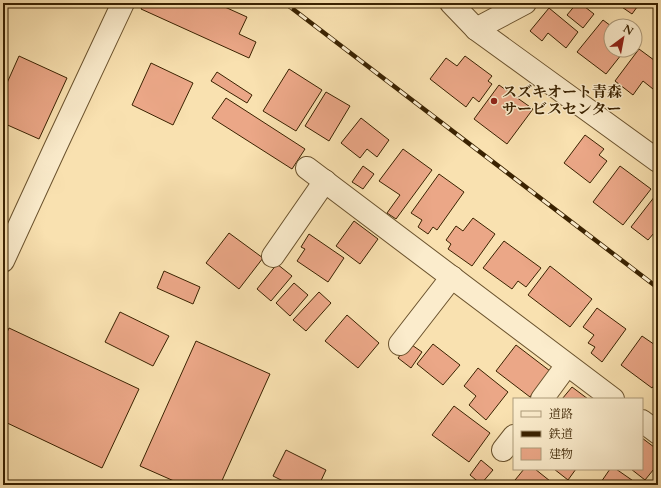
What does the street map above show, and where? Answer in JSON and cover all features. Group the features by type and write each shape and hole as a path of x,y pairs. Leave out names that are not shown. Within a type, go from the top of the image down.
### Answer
{"street":[{"path":"3,261 124,3"},
{"path":"451,3 476,29 658,161"},
{"path":"476,29 525,3"},
{"path":"307,168 612,398"},
{"path":"273,256 324,181"},
{"path":"400,344 452,277"},
{"path":"543,398 567,365"},
{"path":"643,422 658,433"}],"building":[{"path":"144,3 216,3 247,17 239,34 256,42 249,58 141,9"},
{"path":"577,3 580,3 594,14 583,28 567,15"},
{"path":"616,3 640,3 632,14"},
{"path":"549,8 578,32 566,48 548,33 542,41 530,31"},
{"path":"603,20 603,58 619,58 606,74 577,52"},
{"path":"643,52 658,63 658,93 643,81 633,95 615,81 632,58 643,58"},
{"path":"19,56 67,78 39,139 3,123 3,92"},
{"path":"465,56 492,76 488,81 492,84 479,102 473,97 466,107 430,79 446,58 457,66"},
{"path":"151,63 193,83 173,125 132,105"},
{"path":"289,69 322,90 296,131 263,111"},
{"path":"217,72 252,95 247,103 211,81"},
{"path":"499,85 533,109 507,144 474,119"},
{"path":"326,92 350,106 329,141 305,126"},
{"path":"226,98 305,149 292,169 212,118"},
{"path":"361,118 389,140 377,157 367,149 360,158 341,143"},
{"path":"585,135 604,149 599,155 607,161 590,183 564,163"},
{"path":"403,149 432,170 396,219 387,213 400,195 379,181"},
{"path":"363,166 374,174 363,189 352,182"},
{"path":"620,166 651,189 623,225 593,202"},
{"path":"439,174 464,192 437,230 433,227 428,234 418,227 422,220 411,213"},
{"path":"655,196 658,198 658,237 654,233 648,240 631,227"},
{"path":"473,218 495,234 472,266 448,249 451,244 446,240 456,226 463,231"},
{"path":"354,221 378,239 360,264 336,246"},
{"path":"229,233 263,258 239,289 206,263"},
{"path":"309,234 344,258 328,282 297,261 305,249 301,247"},
{"path":"504,241 541,268 526,287 518,281 512,289 483,268"},
{"path":"277,264 292,276 271,301 257,289"},
{"path":"550,266 592,299 570,327 528,295"},
{"path":"164,271 200,287 193,304 157,288"},
{"path":"294,283 308,295 290,316 276,303"},
{"path":"319,292 331,303 306,331 293,320"},
{"path":"597,308 626,329 602,362 591,353 595,347 588,343 594,335 583,327"},
{"path":"120,312 169,336 153,366 105,342"},
{"path":"347,315 379,343 358,368 325,341"},
{"path":"9,328 139,389 102,468 3,421 3,341"},
{"path":"642,336 658,347 658,380 652,388 621,365"},
{"path":"196,341 270,374 220,485 183,485 140,466"},
{"path":"409,343 422,352 411,368 398,358"},
{"path":"433,344 460,365 443,385 417,364"},
{"path":"516,345 550,371 530,397 496,371"},
{"path":"478,368 508,392 486,420 469,405 476,396 464,386"},
{"path":"572,387 587,398 563,398"},
{"path":"454,406 490,433 469,462 432,435"},
{"path":"643,439 658,450 658,464 645,480 632,470 643,470"},
{"path":"286,450 326,470 319,485 283,485 285,482 273,476"},
{"path":"481,460 493,470 481,484 470,475"},
{"path":"523,470 536,470 555,485 511,485"},
{"path":"555,470 575,470 568,480"},
{"path":"609,470 617,470 639,485 599,485"}],"railway":[{"path":"285,3 658,288"}],"place":[{"name":"スズキオート青森 サービスセンター","path":"494,101"}]}
